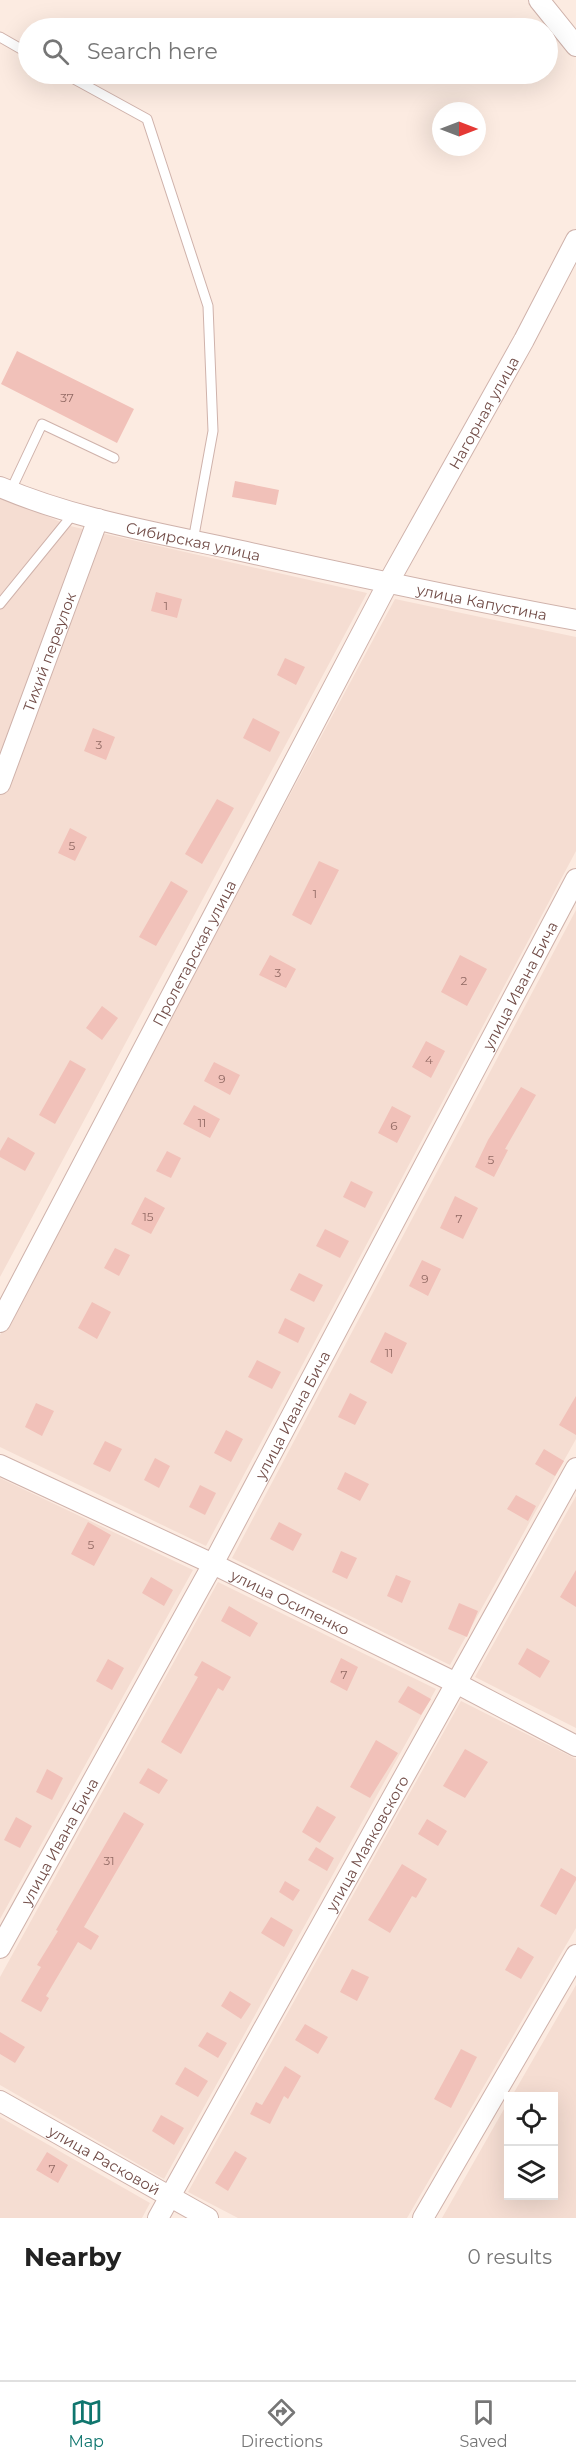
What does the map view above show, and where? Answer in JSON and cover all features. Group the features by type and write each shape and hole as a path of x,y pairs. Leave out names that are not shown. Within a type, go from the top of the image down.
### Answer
{"street":[{"path":"539,0 553,18"},
{"path":"558,24 576,46"},
{"name":"Нагорная улица","path":"388,583 524,340 576,240"},
{"name":"Сибирская улица","path":"5,489 98,519 388,583"},
{"name":"Тихий переулок","path":"0,784 98,519"},
{"name":"улица Капустина","path":"388,583 576,620"},
{"name":"Пролетарская улица","path":"0,1322 388,583"},
{"name":"улица Ивана Бича","path":"0,1948 213,1564 576,879"},
{"name":"улица Осипенко","path":"0,1465 213,1564 456,1683 576,1746"},
{"name":"улица Маяковского","path":"158,2218 576,1468"},
{"path":"423,2218 576,1955"},
{"name":"улица Расковой","path":"0,2101 208,2218"}],"lane":[{"path":"0,37 18,47"},
{"path":"83,84 147,119 208,306 213,431 193,541"},
{"path":"5,489 42,424 114,458"},
{"path":"0,603 74,513"}],"shaded area":[{"path":"0,496 70,526 367,593 0,1277"},
{"path":"395,599 576,637 576,851 206,1546 0,1447 0,1335"},
{"path":"576,910 576,1439 450,1665 232,1558"},
{"path":"0,1478 193,1570 0,1919"},
{"path":"576,1496 576,1728 475,1677"},
{"path":"218,1582 436,1689 164,2179 0,2085 0,1977"},
{"path":"461,1701 576,1759 576,1928 407,2218 238,2218 188,2192"},
{"path":"576,1985 576,2218 442,2218 504,2109 504,2200 558,2200 558,2092 514,2092"},
{"path":"0,2117 150,2203 142,2218 0,2218"}],"building":[{"path":"17,351 134,409 117,443 1,384"},
{"path":"235,481 279,490 276,505 232,497"},
{"path":"156,592 182,599 177,618 151,611"},
{"path":"285,658 305,667 296,685 277,675"},
{"path":"253,718 280,732 270,752 243,738"},
{"path":"93,728 115,737 106,760 84,751"},
{"path":"217,799 234,808 202,864 185,854"},
{"path":"70,828 87,837 75,861 58,853"},
{"path":"319,861 339,870 311,925 292,915"},
{"path":"171,881 188,891 156,946 139,937"},
{"path":"270,955 296,969 286,988 259,975"},
{"path":"460,955 487,969 467,1006 441,992"},
{"path":"102,1006 118,1018 102,1040 86,1028"},
{"path":"426,1041 445,1051 431,1078 412,1067"},
{"path":"70,1060 86,1069 55,1124 39,1115"},
{"path":"214,1062 240,1075 230,1095 204,1081"},
{"path":"521,1087 536,1095 505,1149 508,1150 494,1177 475,1167 488,1140"},
{"path":"194,1105 220,1119 210,1138 183,1124"},
{"path":"392,1106 411,1116 397,1143 378,1133"},
{"path":"8,1137 35,1153 25,1171 0,1157 0,1151"},
{"path":"167,1151 181,1158 171,1178 156,1171"},
{"path":"351,1181 373,1192 365,1208 343,1197"},
{"path":"455,1196 478,1208 463,1239 440,1228"},
{"path":"145,1197 165,1208 151,1234 131,1224"},
{"path":"325,1229 349,1241 340,1258 316,1246"},
{"path":"115,1248 130,1255 119,1276 104,1268"},
{"path":"422,1260 441,1269 428,1296 409,1286"},
{"path":"299,1273 323,1285 314,1302 290,1290"},
{"path":"92,1302 111,1312 97,1339 78,1328"},
{"path":"285,1318 305,1328 298,1343 278,1333"},
{"path":"385,1332 407,1343 392,1374 370,1362"},
{"path":"257,1360 281,1372 272,1389 248,1377"},
{"path":"350,1393 367,1402 355,1425 338,1417"},
{"path":"576,1396 576,1435 559,1425"},
{"path":"36,1403 54,1411 42,1436 25,1427"},
{"path":"226,1430 243,1439 231,1462 214,1453"},
{"path":"105,1441 122,1449 110,1472 93,1464"},
{"path":"544,1449 564,1461 555,1476 535,1464"},
{"path":"155,1458 170,1466 159,1488 144,1480"},
{"path":"345,1472 369,1484 360,1501 337,1489"},
{"path":"200,1485 216,1493 205,1515 189,1507"},
{"path":"516,1495 536,1506 528,1521 507,1509"},
{"path":"88,1522 111,1535 94,1566 71,1554"},
{"path":"279,1522 302,1534 293,1551 270,1539"},
{"path":"341,1551 357,1558 347,1579 332,1572"},
{"path":"576,1570 576,1607 560,1597"},
{"path":"396,1575 411,1581 402,1603 387,1596"},
{"path":"151,1577 173,1590 164,1606 142,1593"},
{"path":"459,1603 478,1611 467,1637 448,1629"},
{"path":"229,1606 258,1623 250,1637 221,1621"},
{"path":"527,1648 550,1661 540,1678 518,1664"},
{"path":"341,1658 358,1667 347,1691 330,1682"},
{"path":"108,1659 124,1668 112,1690 96,1681"},
{"path":"202,1661 231,1677 223,1691 218,1688 181,1754 161,1742 198,1677 194,1675"},
{"path":"408,1686 431,1699 421,1715 398,1702"},
{"path":"376,1740 398,1753 370,1798 350,1787"},
{"path":"465,1749 488,1762 465,1798 443,1786"},
{"path":"148,1768 168,1780 159,1794 139,1783"},
{"path":"47,1769 63,1778 52,1800 36,1792"},
{"path":"317,1806 336,1817 320,1843 302,1832"},
{"path":"124,1812 144,1824 84,1927 99,1936 91,1950 78,1942 46,1996 49,1998 41,2012 21,2001 41,1967 37,1965 58,1931 56,1930"},
{"path":"16,1817 32,1826 20,1848 4,1840"},
{"path":"427,1819 447,1831 438,1846 418,1834"},
{"path":"316,1847 334,1858 327,1871 308,1860"},
{"path":"402,1864 427,1879 416,1898 412,1896 390,1933 368,1920"},
{"path":"561,1868 576,1877 576,1880 556,1915 540,1906"},
{"path":"285,1881 300,1890 293,1901 279,1892"},
{"path":"271,1917 293,1930 284,1947 261,1933"},
{"path":"518,1947 534,1957 521,1979 505,1970"},
{"path":"352,1969 369,1977 357,2001 340,1992"},
{"path":"230,1991 251,2004 241,2019 221,2006"},
{"path":"305,2024 328,2037 318,2054 295,2040"},
{"path":"0,2032 25,2047 15,2063 0,2054"},
{"path":"207,2032 227,2043 218,2058 198,2046"},
{"path":"461,2049 477,2057 451,2108 434,2099"},
{"path":"285,2066 301,2076 288,2099 284,2096 270,2124 250,2114 256,2102 262,2105"},
{"path":"185,2067 208,2081 198,2097 175,2084"},
{"path":"161,2115 184,2128 174,2145 152,2131"},
{"path":"235,2151 247,2158 228,2191 215,2183"},
{"path":"47,2152 68,2165 58,2183 36,2170"}]}
